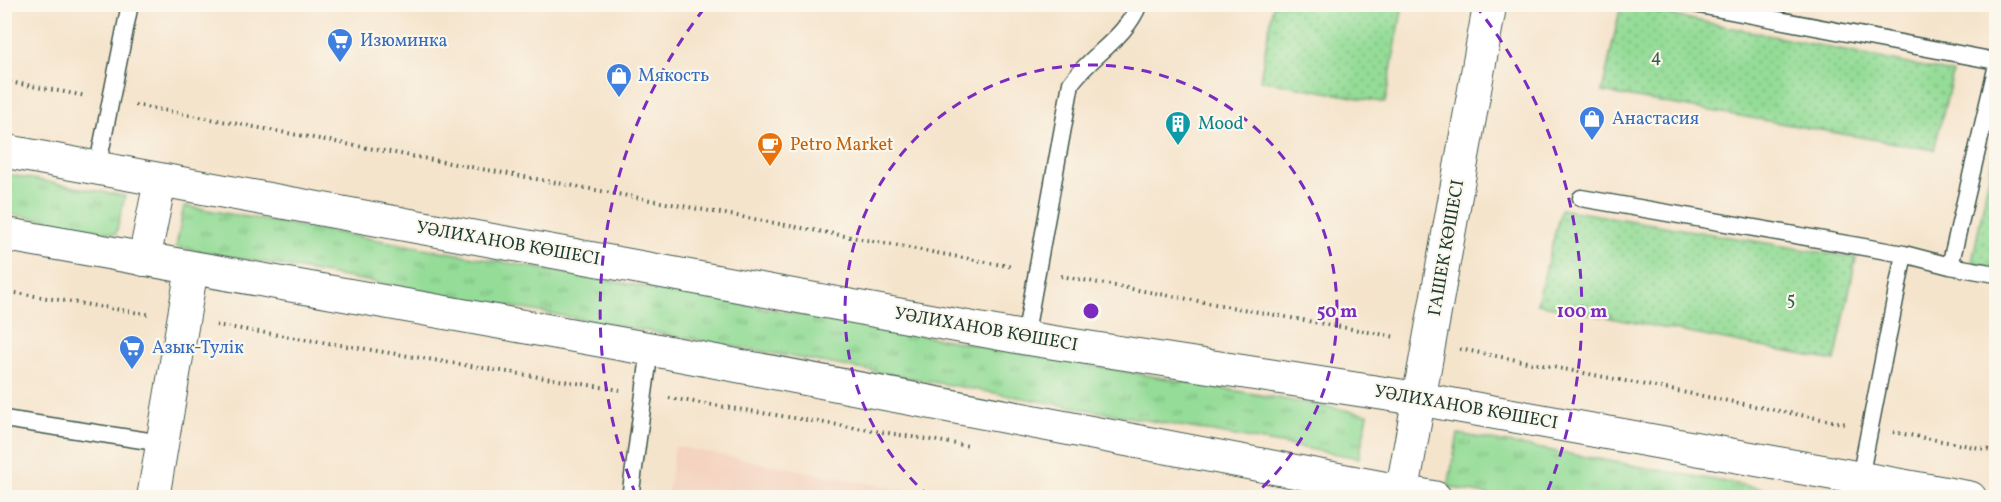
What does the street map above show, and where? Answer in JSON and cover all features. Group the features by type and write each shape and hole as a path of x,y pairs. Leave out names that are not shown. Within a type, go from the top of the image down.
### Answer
{"main road":[{"name":"ГАШЕК КӨШЕСІ","path":"1402,494 1490,4"},
{"name":"УӘЛИХАНОВ КӨШЕСІ","path":"4,152 1025,338 1420,399 1970,498"},
{"path":"4,234 650,349 1402,494 1436,498"}],"street":[{"path":"144,260 160,181"},
{"path":"153,498 192,268"}],"lane":[{"path":"97,169 130,4"},
{"path":"1025,338 1071,83 1083,66 1118,38 1133,21 1139,4"},
{"path":"1694,4 1996,61"},
{"path":"1950,266 1994,94 1996,69"},
{"path":"1581,198 1904,254 1950,266 1996,274"},
{"path":"1860,478 1904,254"},
{"path":"630,498 650,349"},
{"path":"4,419 162,443"}],"path":[{"path":"4,81 1430,344 1996,451"}],"shaded area":[{"path":"675,446 940,497 667,497"}],"green space":[{"path":"1273,5 1403,5 1385,103 1260,80"},
{"name":"4","path":"1621,5 1953,73 1934,150 1602,92"},
{"path":"1993,154 1996,154 1996,267 1972,263"},
{"path":"5,174 125,196 116,234 5,213"},
{"path":"184,206 1368,414 1359,458 176,247"},
{"name":"5","path":"1561,209 1856,258 1835,361 1537,304"},
{"path":"1458,434 1810,497 1507,498 1448,487"}],"place":[{"name":"Изюминка","path":"340,64"},
{"name":"Мякость","path":"619,99"},
{"name":"Анастасия","path":"1592,142"},
{"name":"Mood","path":"1178,147"},
{"name":"Petro Market","path":"770,168"},
{"name":"Азык-Тулiк","path":"132,371"}]}
